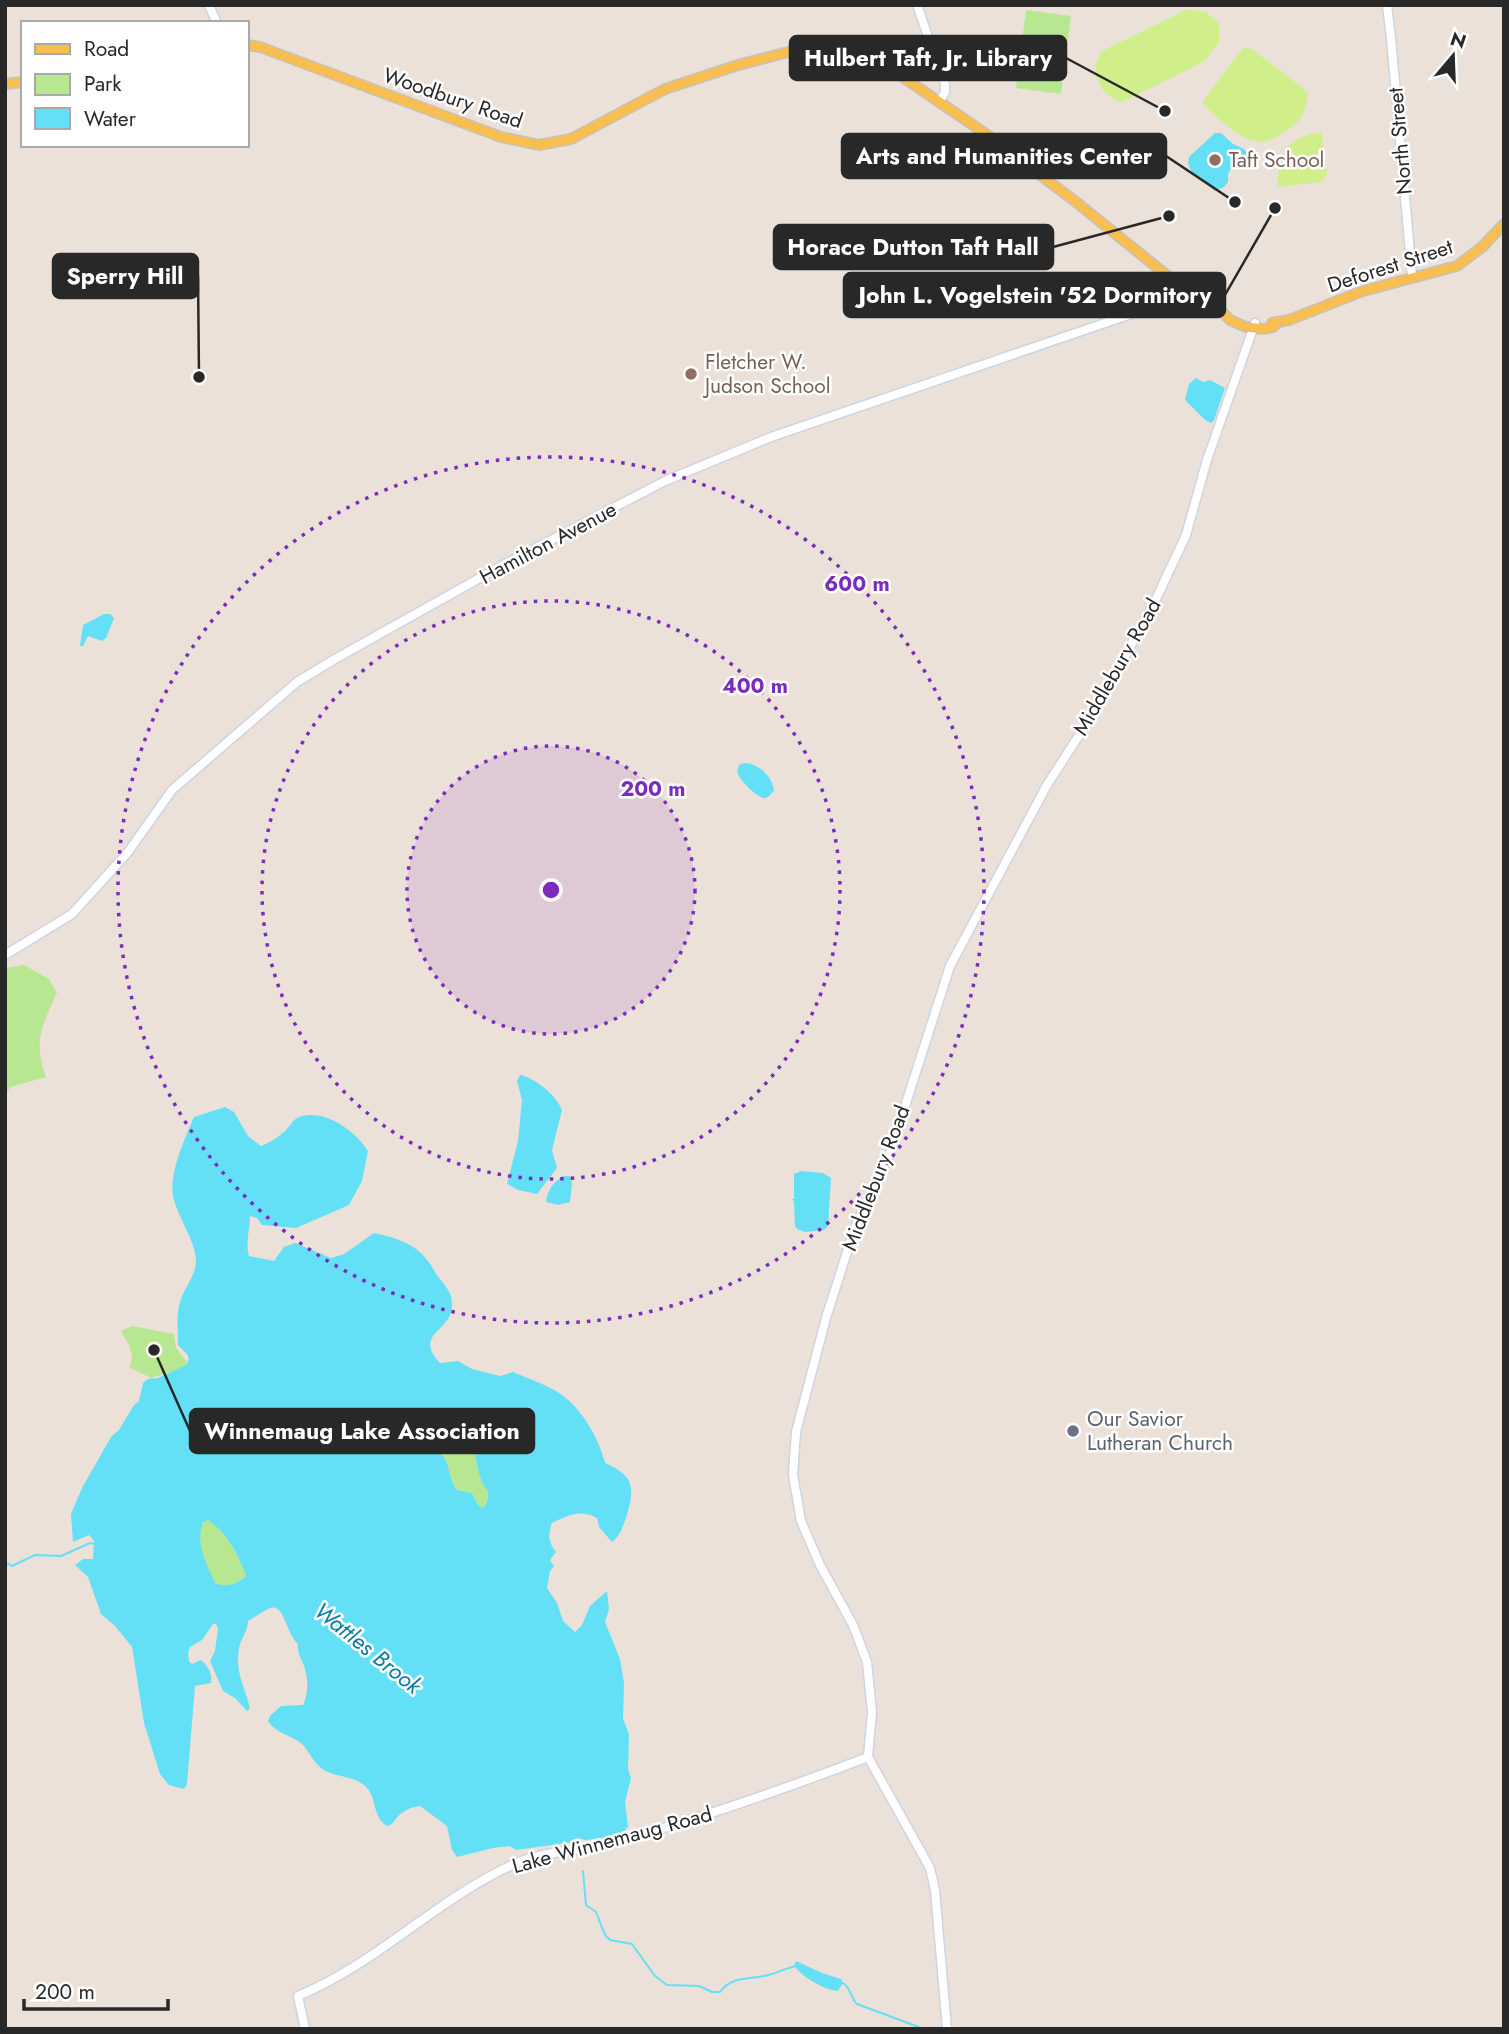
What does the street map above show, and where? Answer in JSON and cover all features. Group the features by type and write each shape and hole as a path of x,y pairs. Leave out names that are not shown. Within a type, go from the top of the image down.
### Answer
{"main road":[{"name":"Woodbury Road","path":"248,45 260,47 501,137 539,145 571,139 664,89 738,65 796,50 841,50 875,58 940,101 1076,202 1190,293 1224,314 1255,326 1277,323"},
{"name":"Deforest Street","path":"1277,323 1363,291 1457,266 1482,247 1504,224"}],"street":[{"path":"209,5 216,21"},
{"path":"918,5 945,84 945,92 940,101"},
{"name":"North Street","path":"1387,5 1412,276"},
{"name":"Hamilton Avenue","path":"5,955 72,914 128,852 172,790 297,682 345,653 503,565 677,476 771,437 1190,293"},
{"name":"Middlebury Road","path":"868,1757 872,1712 867,1662 853,1625 807,1537 796,1500 793,1475 796,1432 811,1371 855,1227 890,1153 950,966 1047,785 1098,706 1156,599 1186,535 1208,460 1255,326"},
{"path":"868,1757 930,1868 935,1890 947,2029"},
{"name":"Lake Winnemaug Road","path":"304,2029 298,1996 387,1946 468,1890 515,1863 606,1845 672,1826 801,1783 868,1757"}],"green space":[{"path":"1188,9 1206,12 1219,24 1219,42 1205,61 1122,102 1107,94 1098,82 1096,74 1102,51"},
{"path":"1026,10 1071,16 1061,94 1016,88"},
{"path":"1243,48 1252,49 1308,92 1305,109 1298,121 1268,141 1253,141 1236,133 1202,102"},
{"path":"1321,132 1327,174 1322,182 1278,187 1280,165 1286,149 1300,138"},
{"path":"24,965 49,979 57,993 41,1034 40,1053 46,1077 10,1087 5,1096 5,968"},
{"path":"132,1326 174,1334 176,1348 187,1362 184,1368 151,1378 129,1367 132,1353 121,1331"},
{"path":"459,1429 473,1446 479,1475 488,1492 483,1508 478,1505 472,1493 457,1490 441,1453 442,1443 451,1431"},
{"path":"207,1519 226,1537 239,1559 246,1576 235,1583 215,1583 208,1568 199,1541 199,1533"}],"water":[{"path":"1215,133 1221,133 1247,153 1244,165 1232,167 1228,182 1215,191 1192,173 1188,163 1189,157"},
{"path":"1196,378 1203,382 1210,380 1225,388 1211,423 1185,400 1189,384"},
{"path":"104,614 110,614 114,618 106,638 102,641 88,636 83,646 80,646 83,625"},
{"path":"739,765 754,765 767,775 774,790 768,797 759,796 741,779 737,771"},
{"path":"520,1075 532,1079 544,1088 562,1110 552,1150 557,1168 537,1194 518,1190 507,1184 518,1141 522,1100 517,1081"},
{"path":"225,1107 234,1112 248,1136 261,1146 281,1134 297,1118 309,1115 338,1123 356,1136 368,1151 362,1181 349,1205 296,1228 262,1225 257,1218 250,1216 249,1256 274,1261 284,1247 295,1243 331,1258 344,1254 374,1233 410,1245 429,1262 452,1298 450,1315 431,1339 430,1346 440,1363 458,1361 472,1369 500,1376 513,1372 559,1393 575,1406 588,1424 605,1463 627,1478 631,1491 629,1508 621,1531 612,1542 599,1527 597,1518 591,1515 575,1514 552,1523 550,1538 556,1552 550,1560 554,1566 550,1571 547,1588 557,1603 563,1621 575,1632 582,1625 590,1606 607,1591 609,1609 605,1622 620,1659 624,1683 623,1719 629,1734 628,1769 631,1778 625,1802 628,1827 619,1836 586,1840 577,1838 574,1842 516,1850 510,1846 493,1848 457,1857 452,1850 447,1826 420,1806 404,1812 387,1826 379,1817 364,1785 321,1768 303,1745 268,1721 281,1706 303,1705 307,1691 298,1644 281,1613 273,1607 248,1621 239,1648 239,1672 250,1708 247,1711 235,1698 223,1691 210,1661 215,1651 218,1629 216,1624 213,1624 202,1640 190,1647 189,1661 192,1664 201,1660 205,1664 211,1676 211,1683 195,1686 187,1784 184,1789 169,1785 160,1774 144,1723 132,1647 101,1614 88,1577 75,1565 83,1559 93,1559 94,1541 89,1535 73,1542 71,1514 82,1488 111,1437 139,1401 143,1383 186,1365 189,1359 178,1345 178,1317 182,1297 192,1278 196,1262 172,1191 178,1158 194,1117","holes":["459,1429 473,1446 479,1475 488,1492 483,1508 478,1505 472,1493 457,1490 441,1453 442,1443 451,1431","208,1520 226,1537 239,1559 246,1576 235,1583 215,1583 208,1568 200,1538 203,1522"]},
{"path":"801,1171 823,1173 831,1178 828,1226 824,1230 805,1232 795,1226 794,1201 791,1199 794,1199 794,1174"},
{"path":"563,1176 570,1176 572,1183 570,1202 558,1205 546,1202 552,1187"},
{"path":"796,1961 841,1979 843,1983 838,1991 820,1985 797,1970 794,1965"}],"waterway":[{"name":"Wattles Brook","path":"5,1562 12,1566 35,1555 61,1556 90,1543 94,1544"},
{"name":"Wattles Brook","path":"583,1871 586,1905 596,1912 605,1935 610,1940 632,1944 655,1976 667,1985 699,1986 712,1992 720,1992 736,1980 768,1975 796,1966"},
{"name":"Wattles Brook","path":"843,1983 857,2004 924,2029"}],"place":[{"name":"Hulbert Taft, Jr. Library","path":"1165,111"},
{"name":"Taft School","path":"1215,160"},
{"name":"Arts and Humanities Center","path":"1235,202"},
{"name":"John L. Vogelstein '52 Dormitory","path":"1275,208"},
{"name":"Horace Dutton Taft Hall","path":"1169,216"},
{"name":"Fletcher W. Judson School","path":"691,374"},
{"name":"Sperry Hill","path":"199,377"},
{"name":"Winnemaug Lake Association","path":"154,1350"},
{"name":"Our Savior Lutheran Church","path":"1073,1431"}]}
